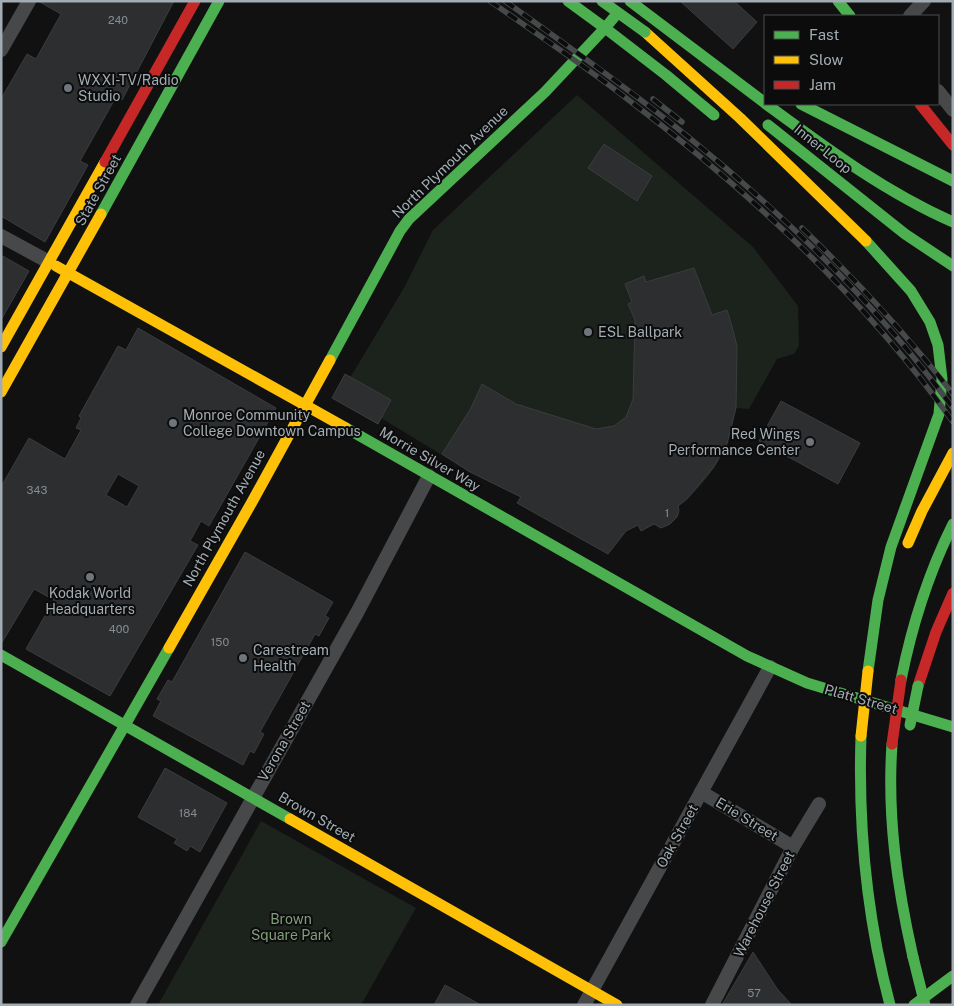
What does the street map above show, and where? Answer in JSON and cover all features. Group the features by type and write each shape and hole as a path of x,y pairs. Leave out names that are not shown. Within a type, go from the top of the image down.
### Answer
{"main road":[{"name":"State Street","path":"1,346 195,1"},
{"name":"State Street","path":"1,392 219,1"},
{"path":"568,1 666,76 723,123"},
{"path":"602,1 744,106"},
{"name":"North Plymouth Avenue","path":"1,942 235,531 400,231 409,220 545,92 629,1"},
{"name":"Inner Loop","path":"629,1 656,19 764,101"},
{"path":"838,1 849,15"},
{"path":"656,19 736,67"},
{"path":"645,32 764,140 889,267 929,321 942,359 943,382 934,431 891,547 878,600 861,736 859,790 862,858 871,924 890,1005"},
{"name":"Inner Loop","path":"769,105 883,187 953,222"},
{"path":"803,105 953,181"},
{"path":"921,105 953,145"},
{"name":"Inner Loop","path":"758,117 905,234 953,266"},
{"path":"830,222 909,296 929,321"},
{"name":"Morrie Silver Way","path":"49,262 304,404 747,656 770,667"},
{"path":"904,552 922,511 953,453"},
{"path":"925,1005 898,886 891,832 889,787 892,744 901,680 912,626 925,584 953,524"},
{"path":"868,671 880,615 898,566"},
{"path":"908,738 918,686 936,632 953,593"},
{"name":"Brown Street","path":"1,655 617,1005"},
{"name":"Platt Street","path":"770,667 818,687 881,704 953,727"},
{"path":"902,784 900,822 901,868 913,957"},
{"path":"914,1005 953,976"}],"street":[{"path":"1,50 5,34 29,1"},
{"path":"911,15 924,1"},
{"path":"939,92 953,110"},
{"path":"1,236 49,262"},
{"name":"Verona Street","path":"137,1005 358,611 429,476"},
{"name":"Oak Street","path":"584,1005 770,667"},
{"name":"Erie Street","path":"701,792 793,848"},
{"name":"Warehouse Street","path":"712,1005 793,848 820,804"}],"green space":[{"name":"ESL Ballpark","path":"577,95 753,247 798,306 799,346 794,354 777,359 749,409 736,408 727,443 707,478 679,506 678,514 672,523 661,528 654,524 641,531 638,525 626,531 608,554 517,503 520,497 470,472 381,418 378,424 332,398 345,374 350,377 353,373 405,286 433,230"},
{"name":"Brown Square Park","path":"261,821 416,908 361,1005 158,1005"}],"building":[{"path":"38,1 174,1 122,100 116,97 80,161 88,165 45,242 1,216 1,99 27,54 36,59 61,14"},
{"path":"680,1 734,1 757,22 733,49"},
{"path":"604,144 652,176 637,201 588,168"},
{"path":"1,255 29,271 1,320"},
{"path":"694,268 712,315 727,310 731,323 737,346 736,408 727,444 713,468 687,499 678,506 677,517 670,524 661,528 654,524 641,531 638,525 626,531 608,554 517,503 521,497 470,472 442,454 471,408 482,384 516,404 596,429 614,426 626,417 633,399 635,320 628,304 632,302 625,284 644,276 646,282"},
{"path":"138,328 276,408 209,526 201,521 190,541 198,545 110,696 26,649 54,600 34,589 1,644 1,487 29,438 65,459 81,430 76,428 81,418 79,416 118,346 126,350","holes":["118,474 139,486 127,507 106,495"]},
{"path":"345,374 391,400 378,424 332,398"},
{"name":"Red Wings Performance Center","path":"781,401 860,443 838,484 759,441"},
{"name":"Carestream Health","path":"245,552 333,602 325,616 329,618 319,636 315,634 260,732 264,734 254,753 250,751 243,765 153,716 161,701 157,699 168,680 172,682"},
{"path":"165,768 227,803 200,852 190,846 187,851 174,843 177,839 138,817"},
{"path":"753,952 778,990 792,1005 722,1005"},
{"path":"445,985 481,1005 434,1005"}],"railway":[{"path":"490,1 626,98 760,208 843,289 882,332 953,422"},
{"path":"505,1 642,101 759,197 829,263 862,298 924,370 953,408"},
{"path":"653,99 682,122"},
{"path":"802,228 880,308 918,350 953,394"}],"traffic: fast":[{"path":"101,214 219,1"},
{"path":"568,1 605,28 616,15"},
{"path":"602,1 645,32"},
{"path":"630,1 764,102"},
{"path":"838,1 849,15"},
{"path":"330,360 400,231 409,219 545,92 605,28"},
{"path":"605,28 714,115"},
{"path":"767,105 856,168 904,197 953,222"},
{"path":"803,105 953,181"},
{"path":"768,125 905,234 953,266"},
{"path":"866,241 911,291 930,322 938,345 942,379 939,414 891,547 878,600 868,671"},
{"path":"346,428 747,656 807,683 953,727"},
{"path":"901,680 910,639 922,600 953,524"},
{"path":"1,942 169,648"},
{"path":"1,655 290,819"},
{"path":"910,725 918,686"},
{"path":"861,736 860,771 865,872 875,938 890,1005"},
{"path":"892,744 892,825 902,904 913,957"},
{"path":"913,957 925,1005"},
{"path":"914,1005 953,976"}],"traffic: slow":[{"path":"645,32 740,118 866,241"},
{"path":"1,347 105,162"},
{"path":"1,392 101,214"},
{"path":"56,266 346,428"},
{"path":"169,648 330,360"},
{"path":"908,543 922,511 953,453"},
{"path":"861,736 868,671"},
{"path":"290,819 617,1005"}],"traffic: jam":[{"path":"105,162 195,1"},
{"path":"921,105 953,145"},
{"path":"918,686 936,632 953,593"},
{"path":"892,744 901,680"}],"place":[{"name":"WXXI-TV/Radio Studio","path":"68,88"},
{"name":"ESL Ballpark","path":"588,332"},
{"name":"Monroe Community College Downtown Campus","path":"173,423"},
{"name":"Red Wings Performance Center","path":"810,442"},
{"name":"Kodak World Headquarters","path":"90,577"},
{"name":"Carestream Health","path":"243,658"}]}
